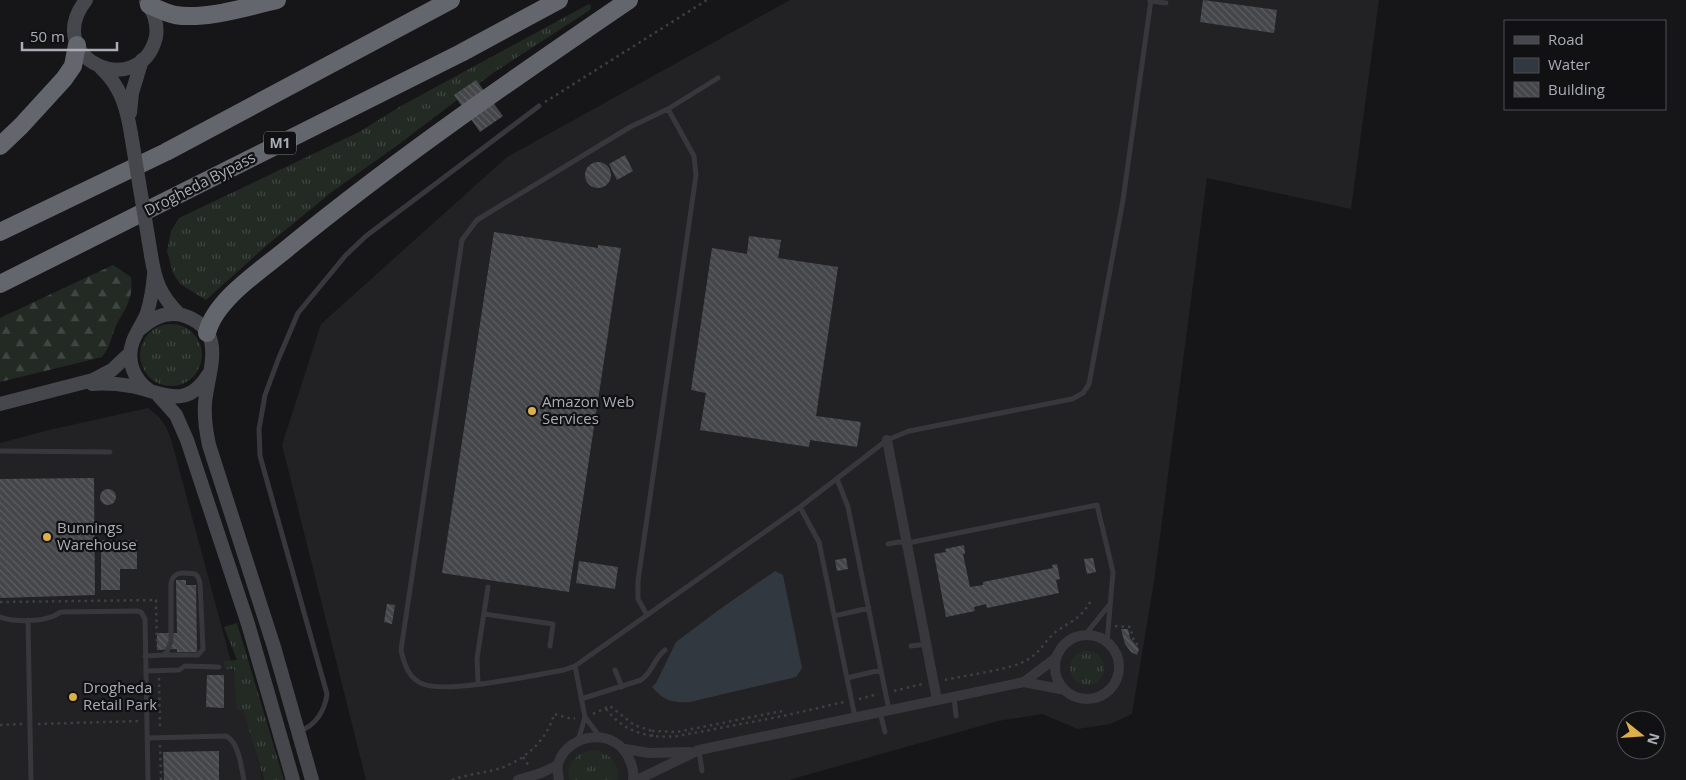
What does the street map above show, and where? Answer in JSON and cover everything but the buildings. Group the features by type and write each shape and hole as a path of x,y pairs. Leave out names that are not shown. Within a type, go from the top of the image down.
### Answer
{"highway":[{"path":"147,3 167,13 185,16 210,14 277,0"},
{"path":"0,232 166,152 451,0"},
{"name":"Drogheda Bypass","path":"0,284 461,53 559,0"},
{"path":"207,333 212,318 227,300 331,212 476,105 629,0"},
{"path":"0,146 64,79 73,66 77,45"}],"street":[{"path":"85,0 76,17 74,36 77,45 87,59 101,68 113,80 121,94 130,131 154,274 163,296 178,314"},
{"path":"101,68 123,70 133,66 149,53 156,34 156,24 147,3"},
{"path":"130,131 132,93 142,60"},
{"path":"154,274 150,302 133,340 130,353 131,365 143,386 172,408 185,435 248,624 293,780"},
{"path":"81,384 121,385 167,397 178,397 188,394 204,382 213,363 213,353 207,333 199,324 178,314 168,314 157,316 140,328"},
{"path":"0,404 81,384 104,376 130,353"},
{"path":"209,373 205,413 209,445 274,647 312,780"},
{"path":"887,440 937,700"},
{"path":"1024,682 1056,657 1067,642 1075,637 1085,635 1100,637 1114,648 1119,668 1117,679 1112,688 1104,694 1089,699 1074,696 1060,684 1056,675 1056,657"},
{"path":"518,780 541,773 558,765 569,748 578,741 588,738 600,737 612,740 624,749 649,753 696,751 1024,682 1065,690"},
{"path":"624,749 632,767 633,780"},
{"path":"637,780 696,751"},
{"path":"558,765 559,780"}],"lane":[{"path":"718,78 668,109 630,127 477,220 462,240 401,650 406,668 422,684 435,687 478,683 564,670 575,666 800,507 887,440 908,431 1072,399 1083,393 1089,384 1123,200 1150,1 1166,3"},
{"path":"299,731 304,730 315,721 324,707 327,694 260,456 259,429 265,395 278,360 298,313 356,244 539,106"},
{"path":"646,615 638,599 638,581 696,175 694,156 668,109"},
{"path":"0,452 110,452"},
{"path":"837,479 848,507 881,670 885,692 885,732"},
{"path":"888,544 908,543 1097,505 1113,572 1107,642"},
{"path":"800,507 819,542 855,718"},
{"path":"145,656 198,655 202,652 200,583 196,574 177,573 173,576 171,583 171,641 167,652 160,655"},
{"path":"478,683 477,658 488,587"},
{"path":"1085,635 1111,603"},
{"path":"834,616 868,608"},
{"path":"0,617 6,620 36,620 62,612 141,612 145,619 148,780"},
{"path":"484,614 553,624 550,646"},
{"path":"28,620 31,780"},
{"path":"911,646 927,644"},
{"path":"582,700 636,683 646,676 659,654 665,650"},
{"path":"146,670 179,670 185,666 219,666"},
{"path":"575,666 585,717 578,741"},
{"path":"615,670 622,687"},
{"path":"847,678 881,670"},
{"path":"954,697 956,716"},
{"path":"585,717 600,737"},
{"path":"147,738 220,736 231,739 244,780"},
{"path":"696,751 702,771"}],"path":[{"path":"539,106 707,0"},
{"path":"0,602 156,600 160,655"},
{"path":"606,708 633,731 652,737 678,736 783,716 1027,661 1042,649 1056,632 1081,616 1092,601"},
{"path":"1109,626 1130,627 1134,641 1139,646"},
{"path":"158,670 161,780"},
{"path":"452,780 500,768 523,757 542,740 554,714 572,719 598,713 610,706 634,725 652,731 677,732 782,711"},
{"path":"0,725 146,721"},
{"path":"650,745 652,731"},
{"path":"523,757 530,769"}],"shaded area":[{"path":"790,0 1379,0 1351,209 1207,178 1154,582 1132,714 1110,724 1078,729 1042,714 998,721 789,780 366,780 282,445 321,324 507,157"},
{"name":"Drogheda Retail Park","path":"148,408 159,417 171,439 263,780 0,780 0,443"}],"green space":[{"path":"589,4 591,6 590,10 493,73 333,191 266,246 206,300 180,284 173,273 167,251 171,231 179,218 359,132 401,106"},
{"path":"113,265 131,277 132,285 128,304 102,357 0,382 0,318"},
{"path":"171,324 183,326 193,333 200,343 202,355 200,367 193,377 183,384 171,386 159,384 149,377 142,367 140,355 142,343 149,333 159,326"},
{"path":"237,623 284,780 264,780 243,710 237,710 234,669 225,669 224,661 237,660 224,627"},
{"path":"1087,651 1099,656 1104,668 1099,680 1087,685 1075,680 1070,668 1075,656"},
{"path":"595,750 610,757 617,769 618,780 569,780 570,768 575,759 579,755"}],"water":[{"path":"775,571 783,575 802,668 796,677 690,702 669,700 656,692 652,687 656,683 676,642"}],"place":[{"name":"Amazon Web Services","path":"532,411"},
{"name":"Bunnings Warehouse","path":"47,537"},
{"name":"Drogheda Retail Park","path":"73,697"}]}
